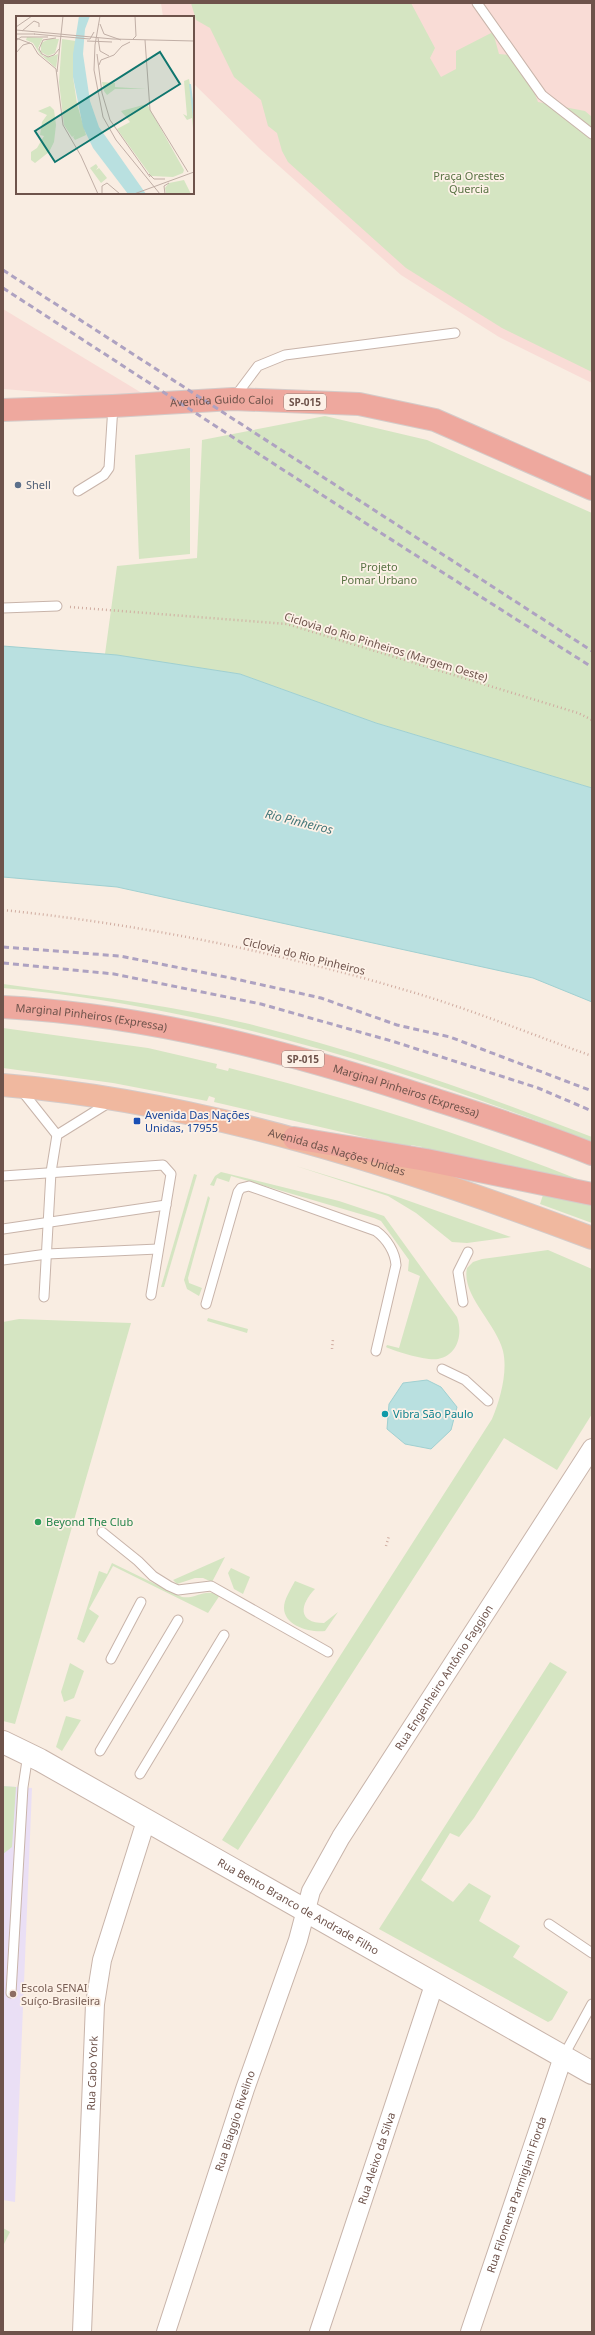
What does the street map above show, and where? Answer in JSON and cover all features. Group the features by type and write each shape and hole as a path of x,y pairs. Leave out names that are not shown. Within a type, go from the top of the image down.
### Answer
{"highway":[{"name":"Avenida Guido Caloi","path":"3,410 113,406 233,399 359,404 435,420 592,489"},
{"name":"Marginal Pinheiros (Expressa)","path":"3,1007 34,1009 140,1023 210,1036 315,1062 544,1135 592,1154"},
{"name":"Avenida das Nações Unidas","path":"11,1086 115,1099 294,1138 446,1186 592,1238"},
{"path":"294,1138 426,1160 592,1194"}],"street":[{"name":"Rua Engenheiro Antônio Faggion","path":"304,1911 311,1890 341,1837 592,1448"},
{"name":"Rua Bento Branco de Andrade Filho","path":"3,1742 28,1754 592,2073"},
{"name":"Rua Cabo York","path":"82,2332 95,2004 102,1960 146,1821"},
{"name":"Rua Biaggio Rivelino","path":"166,2332 245,2089 298,1940 304,1911"},
{"name":"Rua Aleixo da Silva","path":"319,2332 434,1985"},
{"name":"Rua Filomena Parmigiani Fiorda","path":"470,2332 563,2057"}],"lane":[{"path":"477,3 542,95 592,134"},
{"path":"233,399 258,366 285,355 455,333"},
{"path":"78,491 104,475 109,468 113,406"},
{"path":"3,608 57,606"},
{"path":"11,1086 57,1135"},
{"path":"44,1297 51,1172 57,1135 115,1099"},
{"path":"3,1176 163,1165 171,1174 151,1295"},
{"path":"206,1304 238,1192 242,1188 249,1186 376,1231 384,1238 394,1254 396,1265 376,1351"},
{"path":"3,1228 166,1205"},
{"path":"3,1260 47,1254 158,1249"},
{"path":"463,1302 458,1272 468,1252"},
{"path":"442,1369 465,1380 488,1401"},
{"path":"102,1532 138,1560 153,1576 170,1586 178,1590 211,1586 328,1652"},
{"path":"111,1660 141,1602"},
{"path":"100,1751 178,1620"},
{"path":"140,1774 224,1635"},
{"path":"11,1994 23,1787 28,1754"},
{"path":"549,1924 592,1953"},
{"path":"563,2057 592,2004"}],"path":[{"name":"Ciclovia do Rio Pinheiros (Margem Oeste)","path":"57,606 287,624 578,713 592,720"},
{"name":"Ciclovia do Rio Pinheiros","path":"3,910 70,917 252,950 405,990 592,1056"},
{"path":"332,1349 333,1339"},
{"path":"386,1546 389,1536"}],"shaded area":[{"name":"Praça Orestes Quercia","path":"161,3 592,3 592,383 499,337 401,275 260,149 195,85 194,16 163,16"},
{"path":"3,309 155,401 3,389"},
{"name":"Escola SENAI Suíço-Brasileira","path":"3,1786 32,1788 15,2202 3,2200"}],"green space":[{"name":"Praça Orestes Quercia","path":"191,3 411,3 435,48 430,58 441,77 456,69 456,51 493,32 499,54 520,56 538,102 585,111 592,117 592,372 502,328 406,268 288,162 282,151 277,133 268,126 261,100 234,77 210,28 196,20"},
{"name":"Projeto Pomar Urbano","path":"325,416 427,440 592,513 592,788 376,723 240,674 105,654 117,566 197,558 202,440"},
{"path":"190,448 190,554 139,559 135,455"},
{"path":"3,984 124,1000 185,1010 289,1034 377,1060 463,1089 592,1137 592,1142 522,1115 450,1090 303,1044 228,1025 152,1009 77,997 3,988"},
{"path":"3,1028 148,1048 217,1064 216,1068 228,1071 229,1068 319,1092 409,1119 497,1149 585,1182 421,1151 422,1147 411,1145 410,1148 214,1102 215,1098 209,1096 207,1101 113,1083 3,1068"},
{"path":"296,1166 395,1196 511,1237 467,1243 452,1242 416,1213 388,1196"},
{"path":"221,1172 339,1201 384,1216 457,1317 459,1324 459,1337 454,1348 445,1357 438,1359 427,1359 412,1356 386,1347 387,1345 399,1348 420,1276 408,1271 409,1260 381,1221 231,1176 229,1182 217,1178 214,1186 210,1185 215,1176"},
{"path":"194,1174 197,1175 164,1287 161,1287"},
{"path":"543,1195 592,1205 592,1223 540,1204"},
{"path":"208,1196 210,1198 188,1278 189,1283 202,1288 199,1296 187,1289 184,1280"},
{"path":"548,1250 592,1269 592,1414 557,1470 504,1438 238,1850 222,1840 492,1419 504,1377 505,1368 503,1351 494,1330 474,1299 469,1288 467,1268 473,1262 482,1259"},
{"path":"208,1318 248,1329 247,1333 207,1321"},
{"name":"Beyond The Club","path":"19,1319 131,1323 15,1724 3,1721 3,1322"},
{"path":"225,1557 212,1582 203,1578 195,1578 177,1584 173,1580"},
{"path":"112,1563 182,1597 192,1597 204,1593 214,1593 220,1595 208,1613 113,1566 89,1609 99,1616 84,1643 77,1639 99,1571 107,1574"},
{"path":"231,1568 250,1577 243,1594 234,1589 228,1573"},
{"path":"295,1581 315,1589 304,1606 305,1616 309,1620 324,1623 338,1612 325,1631 313,1631 299,1627 293,1624 285,1614 285,1601"},
{"path":"550,1662 567,1672 474,1818 459,1837 450,1833 421,1880 453,1902 469,1883 491,1896 479,1921 520,1946 513,1957 568,1992 552,2020 548,2022 379,1929"},
{"path":"70,1663 84,1671 74,1698 64,1702 61,1692"},
{"path":"66,1716 81,1720 62,1751 56,1747"},
{"path":"3,1786 16,1787 12,1847 3,1854"},
{"path":"3,2228 10,2232 3,2246"}],"water":[{"name":"Rio Pinheiros","path":"3,646 117,655 240,674 376,723 592,788 592,1002 533,978 117,887 3,877"},
{"path":"427,1380 441,1387 457,1407 451,1430 431,1449 405,1444 387,1429 389,1404 403,1383"}],"railway":[{"path":"3,270 592,651"},
{"path":"3,288 370,526 592,667"},
{"path":"3,947 120,956 321,998 397,1025 450,1037 592,1091"},
{"path":"3,963 114,974 261,1004 395,1042 538,1088 592,1111"}],"place":[{"name":"Shell","path":"18,485"},
{"name":"Avenida Das Nações Unidas, 17955","path":"137,1121"},
{"name":"Vibra São Paulo","path":"385,1414"},
{"name":"Beyond The Club","path":"38,1522"},
{"name":"Escola SENAI Suíço-Brasileira","path":"13,1994"}]}
